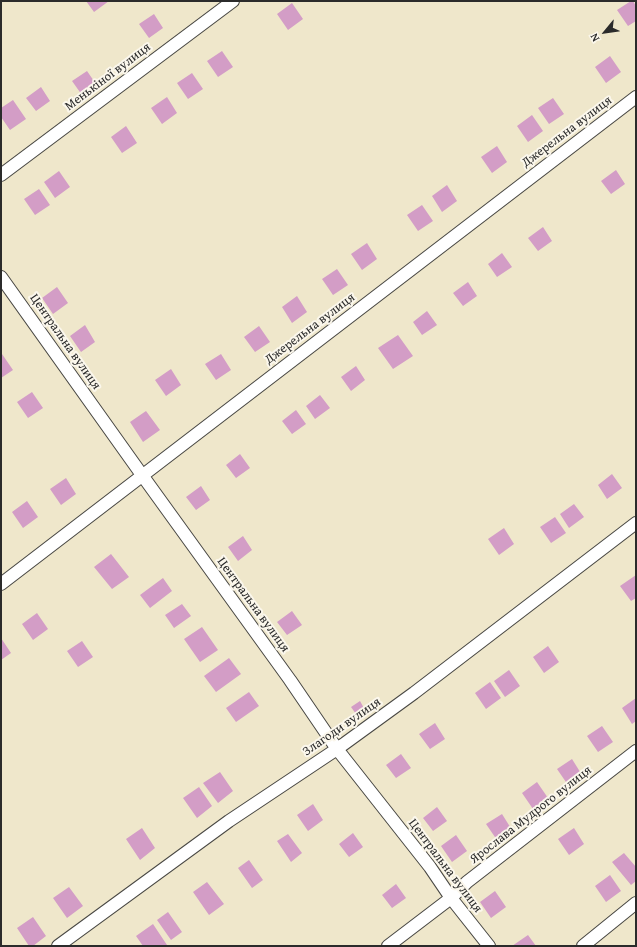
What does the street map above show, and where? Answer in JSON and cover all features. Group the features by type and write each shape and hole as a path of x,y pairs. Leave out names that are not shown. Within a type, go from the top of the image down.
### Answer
{"street":[{"name":"Менькіної вулиця","path":"1,175 233,1"},
{"name":"Джерельна вулиця","path":"1,584 636,97"},
{"name":"Центральна вулиця","path":"1,276 290,680 336,749 430,867 451,898 489,946"},
{"name":"Злагоди вулиця","path":"58,946 229,821 336,749 414,693 636,523"},
{"name":"Ярослава Мудрого вулиця","path":"388,946 451,898 467,882 636,751"},
{"path":"584,946 636,903"}],"building":[{"path":"86,1 109,1 94,12"},
{"path":"633,1 636,6 636,21 628,26 617,10"},
{"path":"292,3 303,19 288,30 277,14"},
{"path":"154,14 163,28 149,38 139,24"},
{"path":"222,51 233,67 218,77 207,61"},
{"path":"610,56 621,72 606,83 595,67"},
{"path":"87,71 96,84 82,95 72,81"},
{"path":"192,73 203,89 188,99 177,83"},
{"path":"41,87 50,101 36,111 26,98"},
{"path":"167,97 177,113 162,124 151,108"},
{"path":"553,98 564,114 549,124 538,108"},
{"path":"13,100 26,119 10,130 1,117 1,108"},
{"path":"532,115 543,131 528,142 517,126"},
{"path":"126,126 137,143 122,153 111,137"},
{"path":"497,146 507,162 492,173 481,157"},
{"path":"616,170 625,184 611,194 601,181"},
{"path":"59,171 70,187 55,198 44,182"},
{"path":"447,185 457,201 442,212 432,196"},
{"path":"39,189 50,205 35,215 24,199"},
{"path":"422,205 433,221 418,231 407,215"},
{"path":"543,227 552,241 538,251 528,238"},
{"path":"367,243 377,259 362,270 351,254"},
{"path":"502,253 512,267 497,277 488,264"},
{"path":"337,269 348,285 333,295 322,279"},
{"path":"468,282 477,296 463,306 453,293"},
{"path":"57,287 68,303 53,314 42,298"},
{"path":"297,296 307,312 292,323 282,307"},
{"path":"427,311 437,325 422,335 413,322"},
{"path":"85,325 95,342 81,352 70,336"},
{"path":"259,326 270,342 255,352 244,337"},
{"path":"398,335 413,356 393,369 378,348"},
{"path":"1,354 13,370 1,378"},
{"path":"221,354 231,370 216,380 205,364"},
{"path":"356,366 365,380 351,391 341,377"},
{"path":"171,369 181,385 166,396 155,380"},
{"path":"32,392 43,408 28,418 17,402"},
{"path":"320,395 330,408 315,419 306,406"},
{"path":"296,410 306,424 292,434 282,421"},
{"path":"146,411 160,430 143,442 130,422"},
{"path":"240,454 250,468 236,478 226,465"},
{"path":"612,474 622,488 607,499 598,485"},
{"path":"66,478 76,494 61,505 50,489"},
{"path":"201,486 210,500 196,510 186,497"},
{"path":"27,501 38,517 23,528 12,512"},
{"path":"574,504 584,517 569,528 560,514"},
{"path":"555,517 566,533 551,543 540,527"},
{"path":"504,528 514,544 499,555 488,539"},
{"path":"243,536 252,550 238,561 228,547"},
{"path":"111,554 129,577 112,589 94,567"},
{"path":"636,575 636,598 631,601 620,586"},
{"path":"163,578 172,591 150,608 140,595"},
{"path":"182,604 191,616 174,628 165,615"},
{"path":"292,611 302,625 287,635 277,622"},
{"path":"37,613 48,629 33,640 22,624"},
{"path":"202,627 218,650 200,662 184,639"},
{"path":"1,638 11,653 1,660"},
{"path":"82,641 93,657 78,667 67,651"},
{"path":"548,646 559,662 544,673 533,657"},
{"path":"229,658 241,674 216,692 204,676"},
{"path":"509,670 520,686 505,697 494,681"},
{"path":"490,682 501,698 486,709 475,693"},
{"path":"249,692 259,706 236,722 226,708"},
{"path":"636,698 636,721 632,724 622,708"},
{"path":"360,701 365,710 356,714 351,707"},
{"path":"435,723 445,739 430,749 419,734"},
{"path":"602,726 613,742 598,752 587,736"},
{"path":"401,754 411,768 396,778 386,765"},
{"path":"572,759 582,775 568,785 557,769"},
{"path":"220,772 233,791 218,803 203,783"},
{"path":"537,782 548,798 533,809 522,793"},
{"path":"199,787 212,806 197,818 183,798"},
{"path":"313,804 323,820 308,831 297,815"},
{"path":"437,807 447,821 433,831 423,818"},
{"path":"502,814 512,830 497,840 486,824"},
{"path":"142,828 155,848 140,860 126,839"},
{"path":"574,828 584,844 569,855 558,839"},
{"path":"353,833 363,847 349,857 339,844"},
{"path":"288,834 302,853 291,862 277,841"},
{"path":"456,835 467,851 452,862 441,846"},
{"path":"624,853 636,867 636,881 631,885 612,862"},
{"path":"249,860 263,880 252,888 238,868"},
{"path":"610,875 621,891 606,902 595,886"},
{"path":"207,882 224,904 209,915 193,892"},
{"path":"396,884 406,898 392,908 382,895"},
{"path":"69,887 83,906 67,918 53,898"},
{"path":"495,891 506,907 491,918 480,902"},
{"path":"168,912 182,932 171,940 157,920"},
{"path":"33,917 46,936 33,946 29,946 17,928"},
{"path":"153,924 167,945 143,946 136,936"},
{"path":"528,935 536,946 512,946"}]}
